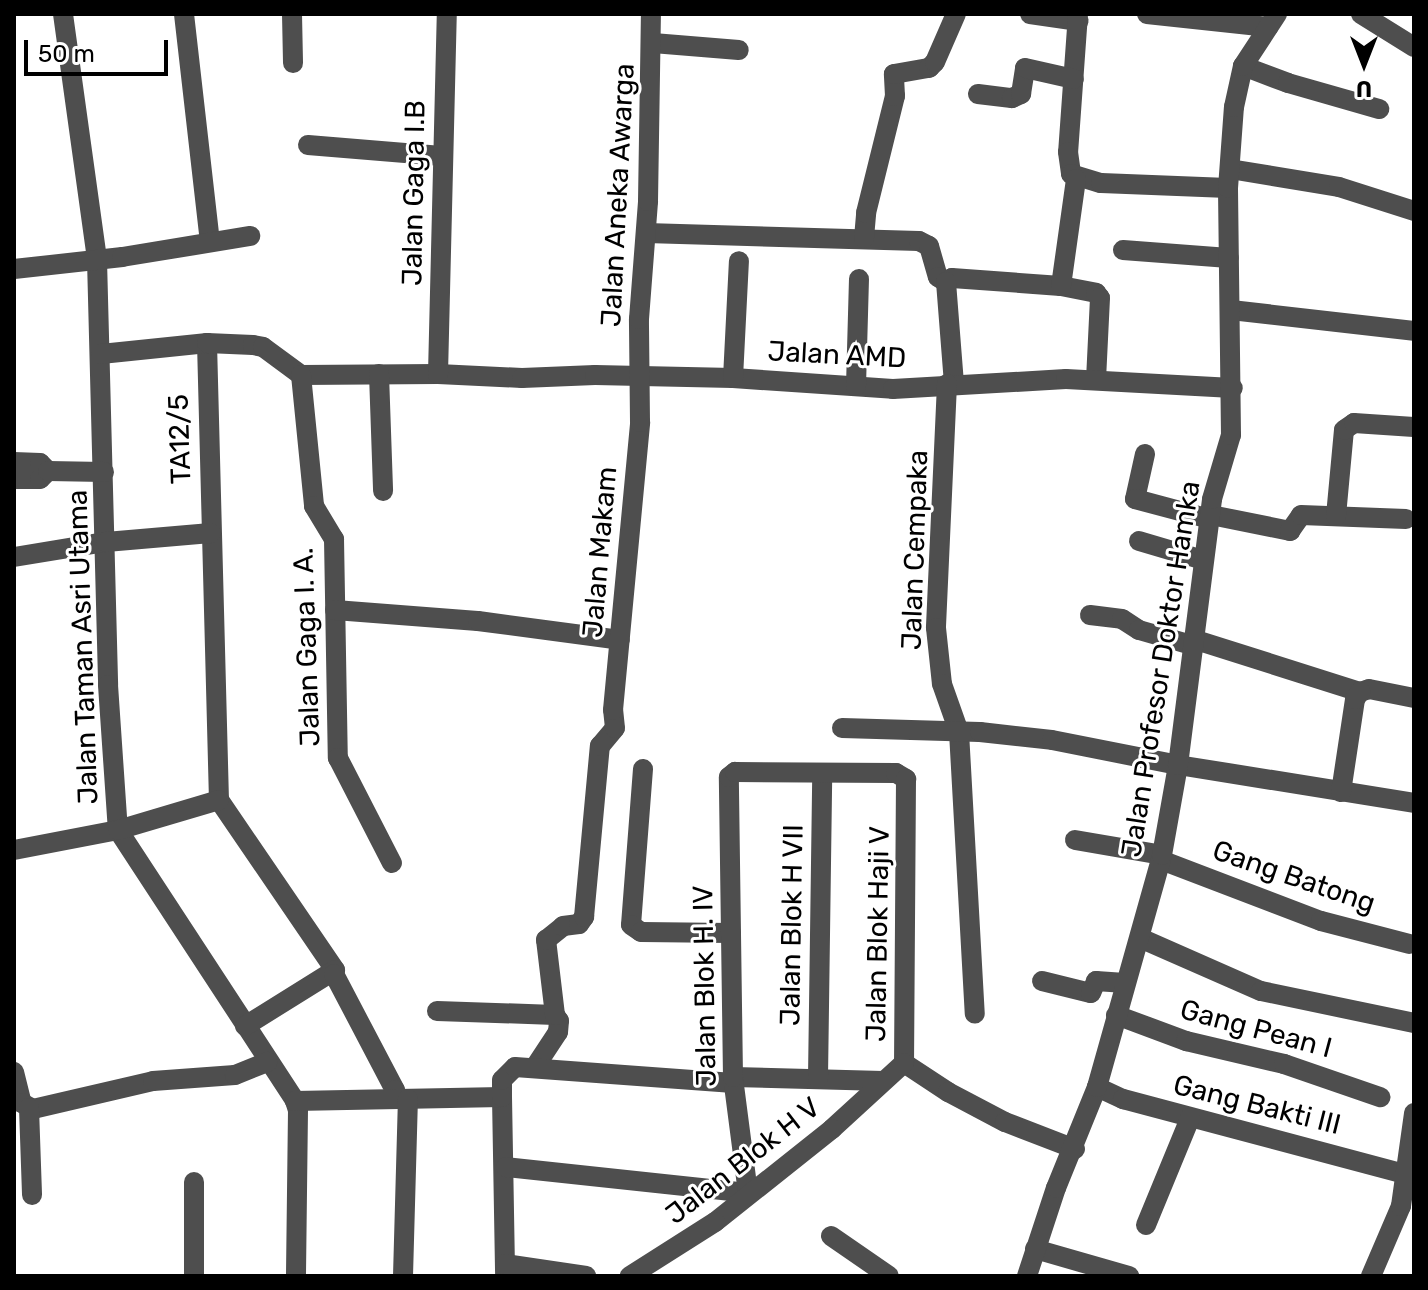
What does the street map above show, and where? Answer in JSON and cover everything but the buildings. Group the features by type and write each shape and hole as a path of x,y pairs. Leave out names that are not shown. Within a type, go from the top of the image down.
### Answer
{"street":[{"name":"Jalan Taman Asri Utama","path":"63,14 97,260 106,535 110,832 295,1101"},
{"path":"184,14 210,241"},
{"path":"292,14 293,63"},
{"name":"Jalan Gaga I.B","path":"438,374 447,14"},
{"name":"Jalan Aneka Awarga","path":"641,378 639,319 646,233 653,43 651,14"},
{"path":"864,238 866,213 895,96 894,74 929,68 935,62 956,14"},
{"path":"1030,14 1078,18 1072,171 1061,286"},
{"path":"1147,14 1272,21"},
{"path":"1361,14 1414,47"},
{"name":"Jalan Profesor Doktor Hamka","path":"1027,1276 1097,1087 1162,857 1178,765 1210,517 1231,435 1229,178 1234,107 1243,66 1272,21"},
{"path":"653,43 739,50"},
{"path":"1243,66 1288,83 1379,109"},
{"path":"978,94 1012,98 1021,94 1025,68 1074,79"},
{"path":"308,145 442,156"},
{"path":"1072,171 1101,183 1229,178 1339,187 1414,211"},
{"path":"646,233 925,242 938,277 946,282 952,278 1090,289 1100,298 1096,380"},
{"path":"14,269 97,260 250,236"},
{"path":"1123,250 1229,258"},
{"path":"733,378 739,261"},
{"path":"856,386 859,279"},
{"name":"Jalan Cempaka","path":"946,282 951,384 936,628 942,684 959,732 975,1014"},
{"path":"1231,310 1414,331"},
{"path":"101,354 207,343 263,347 301,375"},
{"name":"TA12/5","path":"207,343 219,800"},
{"path":"379,374 383,491"},
{"name":"Jalan AMD","path":"301,375 733,378 893,389 951,384 1096,380 1233,388"},
{"name":"Jalan Gaga I. A.","path":"301,375 314,506 334,539 338,758 392,863"},
{"name":"Jalan Makam","path":"555,1015 546,940 563,926 579,924 584,917 600,746 615,731 613,710 641,378"},
{"path":"1336,516 1344,430 1354,423 1414,427"},
{"path":"1145,454 1135,499 1210,517 1290,531 1301,515 1406,519"},
{"path":"14,462 40,463 48,471 104,472"},
{"path":"14,479 40,479 48,471"},
{"path":"14,557 106,535 211,533"},
{"path":"1139,541 1203,560"},
{"path":"335,610 478,621 620,640"},
{"path":"1090,615 1122,619 1139,630 1195,643 1360,692 1369,689 1414,698"},
{"path":"1341,792 1355,699 1360,692"},
{"path":"842,728 959,732 1052,740 1178,765 1414,803"},
{"path":"643,769 631,925 641,932 731,933"},
{"name":"Jalan Blok H. IV","path":"748,1193 733,1080 729,777 735,772 822,773"},
{"name":"Jalan Blok Haji V","path":"822,773 896,773 906,779 905,1064 883,1081"},
{"name":"Jalan Blok H VII","path":"818,1078 822,773"},
{"path":"14,850 110,832 219,800 334,970 401,1099 403,1276"},
{"name":"Gang Batong","path":"1075,840 1162,857 1321,921 1409,944"},
{"path":"1140,938 1261,991 1414,1023"},
{"path":"245,1026 334,970"},
{"path":"1042,981 1091,993 1096,981 1125,983"},
{"path":"437,1011 555,1015 559,1021 558,1032 535,1067"},
{"name":"Gang Pean I","path":"1116,1015 1186,1041 1284,1064 1380,1097"},
{"path":"14,1072 22,1103 29,1108 66,1104 153,1081 235,1075 267,1062"},
{"path":"905,1064 948,1092 994,1116 1075,1149"},
{"path":"586,1276 505,1270 506,1167 502,1080 508,1070 535,1067 733,1080 818,1078 883,1081"},
{"name":"Jalan Blok H V","path":"630,1276 715,1222 832,1129 883,1081"},
{"name":"Gang Bakti III","path":"1097,1087 1123,1099 1190,1118 1404,1174"},
{"path":"296,1276 298,1110 295,1101 502,1097"},
{"path":"29,1108 32,1195"},
{"path":"1371,1276 1408,1208 1404,1174 1414,1115"},
{"path":"1146,1225 1190,1118"},
{"path":"506,1167 748,1193"},
{"path":"194,1182 194,1276"},
{"path":"831,1236 889,1276"},
{"path":"1035,1249 1129,1276"}]}
